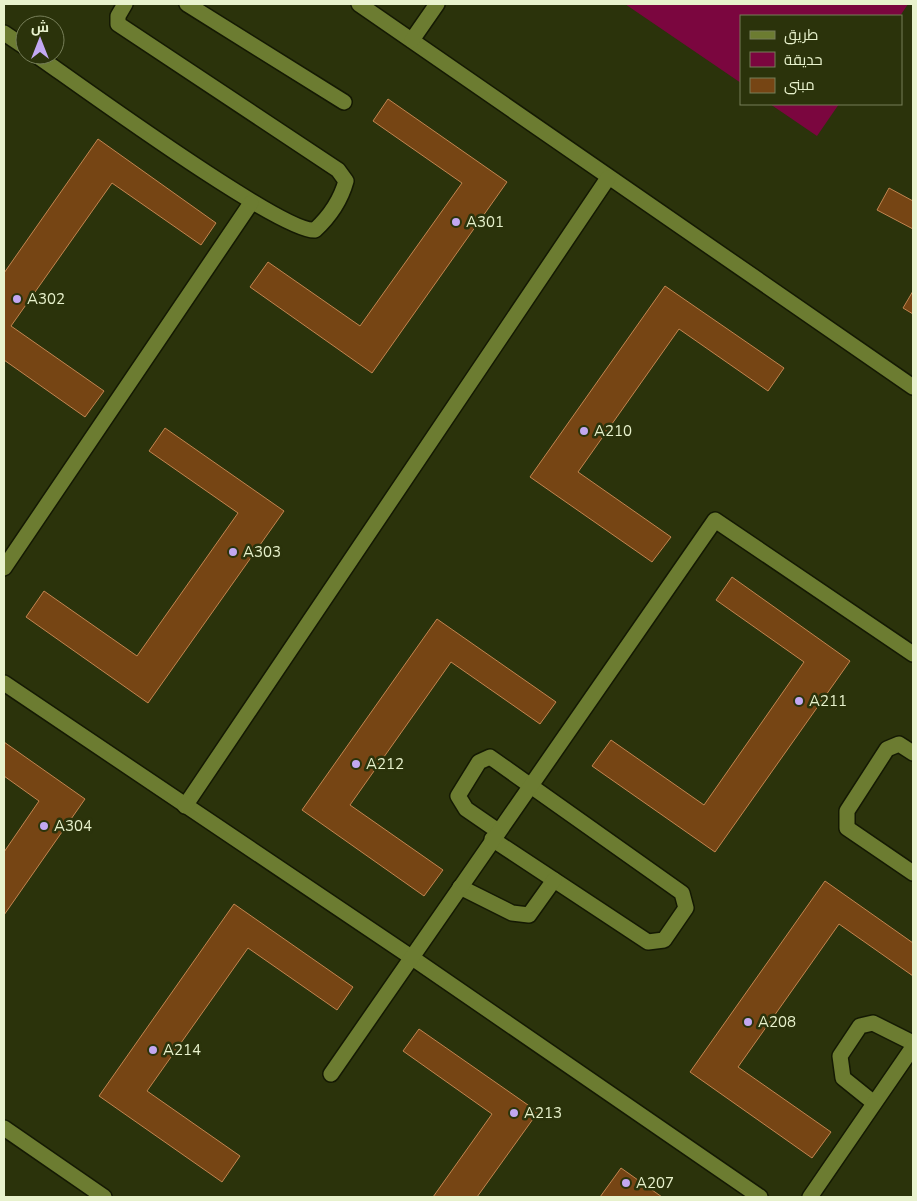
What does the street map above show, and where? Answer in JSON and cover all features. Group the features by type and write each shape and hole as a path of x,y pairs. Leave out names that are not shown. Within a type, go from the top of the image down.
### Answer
{"street":[{"path":"51,65 252,203 302,228 315,230 342,194 346,181 338,170 118,24 118,16 125,4"},
{"path":"188,4 344,102"},
{"path":"359,4 608,178 913,387"},
{"path":"412,40 437,4"},
{"path":"4,33 15,40"},
{"path":"185,806 608,178"},
{"path":"4,568 252,203"},
{"path":"331,1074 410,957 715,520 913,654"},
{"path":"4,683 410,957 760,1197"},
{"path":"913,753 899,744 887,749 847,811 847,828 913,873"},
{"path":"490,757 530,787 682,893 686,908 664,940 648,942 554,880 495,835 466,808 458,796 479,762 490,757"},
{"path":"460,887 512,913 529,914 554,880"},
{"path":"810,1197 874,1103 913,1045 873,1023 860,1026 840,1056 843,1078 874,1103"},
{"path":"4,1128 104,1197"}],"green space":[{"path":"625,4 908,4 901,15 740,15 740,82"},
{"path":"771,105 838,105 817,136"}],"building":[{"name":"A301","path":"388,99 507,182 372,373 250,287 268,262 360,326 462,183 373,121"},
{"name":"A302","path":"98,139 216,223 201,245 112,183 11,326 104,391 85,417 4,360 4,273"},
{"path":"889,188 913,201 913,229 877,210"},
{"name":"A210","path":"665,286 784,368 768,391 679,329 578,472 671,537 652,562 530,477"},
{"path":"913,291 913,314 903,308"},
{"name":"A303","path":"165,428 284,511 148,703 26,617 44,591 137,656 238,513 149,451"},
{"name":"A211","path":"732,577 850,661 715,852 592,766 611,740 704,805 804,662 716,600"},
{"name":"A212","path":"437,619 556,702 540,724 451,662 350,805 443,870 424,896 302,810"},
{"name":"A304","path":"4,742 85,799 4,915 4,852 39,801 4,776"},
{"name":"A208","path":"825,881 913,943 913,976 839,924 738,1067 831,1132 812,1158 690,1072"},
{"name":"A214","path":"234,904 353,987 337,1010 248,948 147,1091 240,1156 222,1182 99,1096"},
{"name":"A213","path":"419,1029 538,1112 477,1197 433,1197 492,1114 403,1051"},
{"name":"A207","path":"621,1168 662,1197 600,1197"}],"place":[{"name":"A301","path":"456,222"},
{"name":"A302","path":"17,299"},
{"name":"A210","path":"584,431"},
{"name":"A303","path":"233,552"},
{"name":"A211","path":"799,701"},
{"name":"A212","path":"356,764"},
{"name":"A304","path":"44,826"},
{"name":"A208","path":"748,1022"},
{"name":"A214","path":"153,1050"},
{"name":"A213","path":"514,1113"},
{"name":"A207","path":"626,1183"}]}
